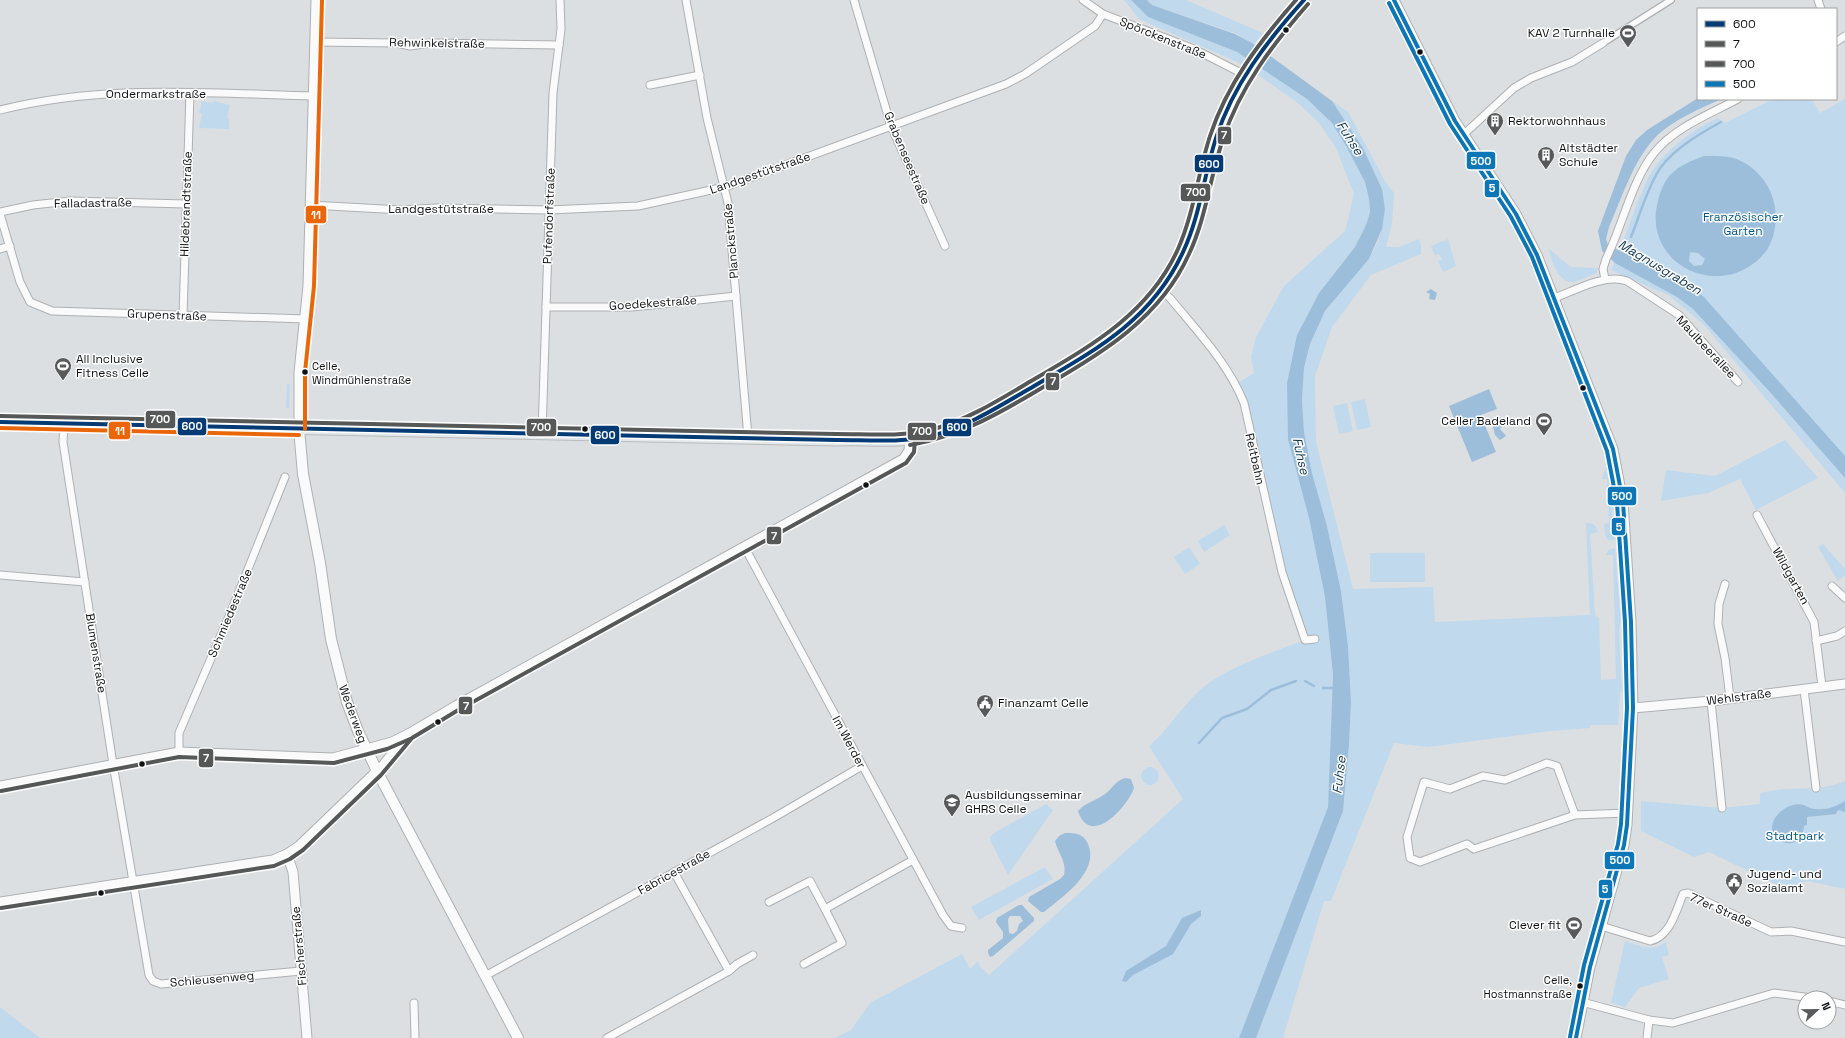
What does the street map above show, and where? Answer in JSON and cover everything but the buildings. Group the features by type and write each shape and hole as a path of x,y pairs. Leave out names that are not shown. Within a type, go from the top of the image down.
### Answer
{"main road":[{"path":"0,422 909,439 946,432 977,418 1050,377 1106,342 1134,321 1161,290 1177,266 1186,245 1199,205 1217,137 1231,100 1247,72 1265,47 1304,0"},
{"name":"Wederweg","path":"299,428 303,474 320,563 331,639 347,702 366,749 377,771 518,1038"}],"street":[{"path":"299,428 299,372 306,319 316,0"},
{"name":"Pufendorfstraße","path":"542,433 553,93 561,29 560,0"},
{"name":"Planckstraße","path":"686,0 707,118 725,187 748,437"},
{"name":"Grabenseestraße","path":"854,0 891,126 945,246"},
{"name":"Spörckenstraße","path":"1083,0 1103,14 1247,72"},
{"path":"1394,0 1463,135 1516,214 1537,255 1614,449 1619,473 1623,502 1633,708 1628,813 1624,845 1601,926 1582,1002 1576,1038"},
{"path":"1463,135 1514,88 1531,78 1572,62 1671,0"},
{"name":"Landgestütstraße","path":"310,205 402,210 441,208 549,210 638,206 725,187 1006,84 1025,74 1095,26 1103,14"},
{"name":"Rehwinkelstraße","path":"315,42 397,43 410,46 431,43 559,45"},
{"path":"650,85 700,75"},
{"name":"Ondermarkstraße","path":"0,110 41,101 103,93 142,92 313,96"},
{"name":"Hildebrandtstraße","path":"183,316 190,93"},
{"path":"1555,298 1605,279 1603,269 1607,257 1613,246 1618,229 1644,168 1654,153 1688,125 1736,100"},
{"name":"Falladastraße","path":"0,213 33,205 70,201 186,204"},
{"path":"0,213 10,246 0,249"},
{"name":"Grupenstraße","path":"10,246 20,282 30,302 52,311 306,319"},
{"name":"Maulbeerallee","path":"1605,279 1613,278 1627,281 1679,315 1738,382"},
{"name":"Reitbahn","path":"1161,290 1170,298 1227,368 1238,387 1244,403 1282,572 1305,640 1315,639"},
{"name":"Goedekestraße","path":"546,307 632,307 736,296"},
{"name":"Blumenstraße","path":"64,423 63,442 134,882"},
{"path":"0,785 114,764 178,750 332,757 366,749 408,733 457,704 903,458 908,450 909,439"},
{"name":"Schmiedestraße","path":"178,750 179,734 230,614 285,477"},
{"name":"Wildgarten","path":"1757,515 1810,611 1814,622 1822,686"},
{"name":"Im Werder","path":"744,546 943,915 951,926 962,928"},
{"path":"0,575 85,582"},
{"path":"1725,584 1718,604 1718,624 1725,658 1730,698"},
{"path":"1832,586 1845,598"},
{"path":"1816,641 1836,636 1845,631"},
{"name":"Wehlstraße","path":"1633,708 1711,701 1845,684"},
{"path":"1804,689 1816,788"},
{"path":"1711,701 1723,800 1722,808"},
{"path":"0,902 273,860 287,854 299,846 377,771 396,750 408,733"},
{"path":"1575,815 1557,766 1547,763 1505,780 1483,776 1450,789 1424,782 1407,837 1410,858 1420,862 1467,844 1474,849 1575,815 1628,813"},
{"name":"Fabricestraße","path":"486,976 773,818 862,766"},
{"name":"Fischerstraße","path":"287,854 293,872 307,1038"},
{"path":"825,909 913,860"},
{"path":"674,872 729,971"},
{"path":"769,902 810,881 842,943 804,964"},
{"name":"Schleusenweg","path":"134,882 149,975 153,981 161,984 302,972"},
{"name":"77er Straße","path":"1601,926 1650,941 1658,940 1665,934 1683,894 1688,893 1771,932 1791,931 1845,942"},
{"path":"607,1038 729,971 737,964 753,955"},
{"path":"1582,1002 1649,1020 1673,1023 1774,993 1797,996"},
{"path":"414,1003 414,1038"},
{"path":"1647,1038 1649,1020"}],"green space":[{"path":"1124,0 1131,0 1148,17 1237,52 1307,99 1332,123 1365,182 1370,212 1366,225 1355,247 1319,293 1297,335 1309,518 1325,597 1333,676 1328,807 1239,1038 835,1038 851,1030 870,1003 962,954 970,969 978,961 980,966 989,975 1183,799 1149,746 1162,734 1191,699 1220,676 1248,662 1304,640 1277,551 1248,428 1233,386 1254,373 1251,357 1256,337 1284,286 1345,231 1354,194 1336,148 1319,123 1298,103 1244,65 1139,19"},
{"path":"1147,0 1186,0 1263,33 1254,44 1235,33 1152,5"},
{"name":"Französischer Garten","path":"1845,99 1845,493 1705,326 1670,296 1611,270 1646,182 1655,167 1670,150 1688,135 1718,118 1725,123 1771,100 1813,100 1820,113"},
{"path":"202,101 213,103 213,101 230,105 227,118 229,118 229,129 199,128 202,114 199,113"},
{"path":"1332,101 1348,112 1385,181 1394,193 1392,224 1386,247 1399,247 1419,239 1421,245 1421,254 1371,275 1332,327 1315,376 1316,442 1353,589 1433,587 1435,622 1590,615 1586,523 1591,523 1595,526 1598,532 1590,534 1595,615 1599,618 1601,680 1616,679 1613,555 1606,555 1608,550 1615,548 1621,620 1619,631 1622,691 1620,692 1618,725 1590,725 1590,728 1550,731 1428,747 1394,743 1331,901 1324,901 1283,1038 1256,1038 1343,811 1349,745 1351,702 1348,646 1341,591 1327,526 1312,473 1304,432 1302,400 1304,368 1310,344 1325,311 1369,259 1376,246 1382,229 1382,189 1363,148"},
{"path":"1448,239 1456,266 1443,272 1438,261 1442,260 1439,254 1435,256 1431,246"},
{"path":"1548,248 1571,267 1597,268 1597,272 1578,281 1567,281 1559,275 1556,270"},
{"path":"287,384 290,384 289,408 286,408"},
{"path":"1365,399 1371,427 1357,430 1351,402"},
{"path":"1347,403 1353,431 1339,434 1333,406"},
{"path":"1785,440 1818,478 1756,510 1740,479 1708,493 1661,501 1666,470 1715,476"},
{"path":"1606,467 1613,506 1611,521 1615,540 1608,540 1605,535 1604,524 1609,523 1607,479 1602,479"},
{"path":"1224,525 1230,535 1204,552 1198,541"},
{"path":"1823,544 1845,569 1845,575 1838,581 1818,547"},
{"path":"1189,547 1200,564 1185,574 1174,557"},
{"path":"1370,553 1425,553 1425,582 1370,582"},
{"path":"1146,767 1154,767 1159,772 1157,783 1154,785 1146,785 1141,780 1141,772"},
{"name":"Stadtpark","path":"1845,781 1845,889 1807,881 1787,890 1709,852 1694,857 1641,831 1641,801 1721,808 1760,804 1760,793 1763,792 1781,789 1824,787"},
{"path":"1046,804 1053,810 1008,875 991,842 990,837 994,833"},
{"path":"1045,867 1053,879 979,920 971,907"},
{"path":"1625,941 1646,947 1656,947 1666,942 1669,955 1662,957 1669,979 1639,988 1625,1007 1611,1003"},
{"path":"0,1007 40,1038 0,1038"}],"water":[{"name":"Fuhse","path":"1131,0 1147,0 1152,5 1235,34 1254,44 1332,101 1363,148 1382,189 1385,209 1382,229 1369,259 1325,311 1310,344 1304,368 1302,400 1304,432 1312,473 1327,526 1341,591 1348,646 1351,702 1349,745 1343,811 1256,1038 1239,1038 1328,807 1333,675 1325,597 1309,518 1288,439 1287,383 1297,335 1319,293 1355,247 1366,225 1370,212 1369,199 1365,182 1332,123 1307,99 1237,52 1148,17"},
{"path":"1697,99 1697,100 1719,100 1685,116 1667,127 1659,133 1646,149 1633,170 1609,227 1606,239 1608,245 1646,263 1703,296 1845,456 1845,478 1769,391 1693,309 1677,297 1615,263 1602,251 1598,231 1626,156 1636,140 1647,130"},
{"path":"1704,156 1724,156 1743,162 1761,177 1768,186 1772,197 1776,219 1771,242 1761,257 1747,268 1736,273 1720,276 1704,275 1689,270 1676,262 1666,251 1659,237 1656,222 1657,205 1663,185 1670,175 1678,169","holes":["1690,252 1698,253 1705,259 1702,265 1694,266 1689,261"]},
{"path":"1431,289 1437,293 1435,300 1429,299 1430,294 1426,292"},
{"path":"1489,389 1497,409 1481,415 1483,420 1500,417 1503,422 1500,429 1506,436 1500,440 1495,435 1492,423 1484,423 1496,452 1472,462 1449,406"},
{"path":"1125,778 1131,779 1134,788 1124,805 1116,814 1108,821 1099,825 1091,826 1084,821 1078,811 1105,794 1116,783"},
{"path":"1845,801 1845,812 1838,810 1836,814 1807,817 1807,825 1804,826 1802,836 1797,841 1790,843 1784,842 1777,839 1773,833 1772,826 1775,818 1792,805 1800,804 1813,809 1824,809"},
{"path":"1065,833 1078,834 1086,840 1090,854 1089,864 1084,874 1069,891 1044,912 1041,912 1028,901 1029,897 1060,879 1064,875 1065,870 1063,862 1055,841 1059,836"},
{"path":"1019,905 1022,905 1034,918 1034,921 990,957 988,950 1003,938 1003,932 996,922 997,918","holes":["1010,916 1020,916 1023,921 1019,924 1017,931 1013,934 1009,933 1008,919"]},
{"path":"1201,910 1201,916 1191,924 1173,954 1133,975 1126,982 1122,981 1126,971 1166,946 1182,918"}],"waterway":[{"name":"Magnusgraben","path":"1631,237 1648,192 1660,168 1684,145 1721,122"},
{"path":"1199,743 1222,718 1247,709 1271,690 1296,681"},
{"path":"1305,681 1314,686"},
{"path":"1323,688 1335,688"}],"transit line":[{"name":"11","path":"305,429 305,372 314,286 322,0"},
{"name":"700","path":"0,416 872,435 907,434 930,430 956,422 992,404 1093,343 1133,312 1150,293 1165,273 1178,249 1188,221 1202,164 1217,117 1235,81 1257,47 1296,0"},
{"name":"600","path":"0,422 872,441 908,440 944,432 970,422 1006,403 1097,348 1118,333 1154,298 1170,276 1189,238 1198,210 1216,138 1232,100 1252,64 1277,31 1304,0"},
{"name":"500","path":"1394,0 1455,121 1516,214 1537,255 1613,449 1623,502 1631,622 1633,708 1627,825 1624,845 1590,967 1576,1038"},
{"name":"5","path":"1389,3 1450,124 1511,217 1532,257 1607,451 1617,503 1625,622 1627,708 1621,824 1618,844 1584,965 1570,1037"},
{"name":"7","path":"910,445 947,436 997,414 1029,396 1109,346 1146,315 1163,297 1177,276 1195,240 1223,139 1230,120 1248,84 1259,67 1282,35 1308,4"},
{"name":"11","path":"0,428 299,435"},
{"name":"7","path":"1,908 274,866 290,859 303,850 381,775 412,738 460,709 906,463 914,452 915,440"},
{"name":"7","path":"1,791 179,757 334,763 387,749 410,739"}],"place":[{"name":"KAV 2 Turnhalle","path":"1628,48"},
{"name":"Rektorwohnhaus","path":"1495,136"},
{"name":"Altstädter Schule","path":"1546,170"},
{"name":"Celle, Windmühlenstraße","path":"305,372"},
{"name":"All Inclusive Fitness Celle","path":"63,381"},
{"name":"Celler Badeland","path":"1544,436"},
{"name":"Finanzamt Celle","path":"985,718"},
{"name":"Ausbildungsseminar GHRS Celle","path":"952,817"},
{"name":"Jugend- und Sozialamt","path":"1734,896"},
{"name":"Clever fit","path":"1574,940"},
{"name":"Celle, Hostmannstraße","path":"1580,986"}]}
